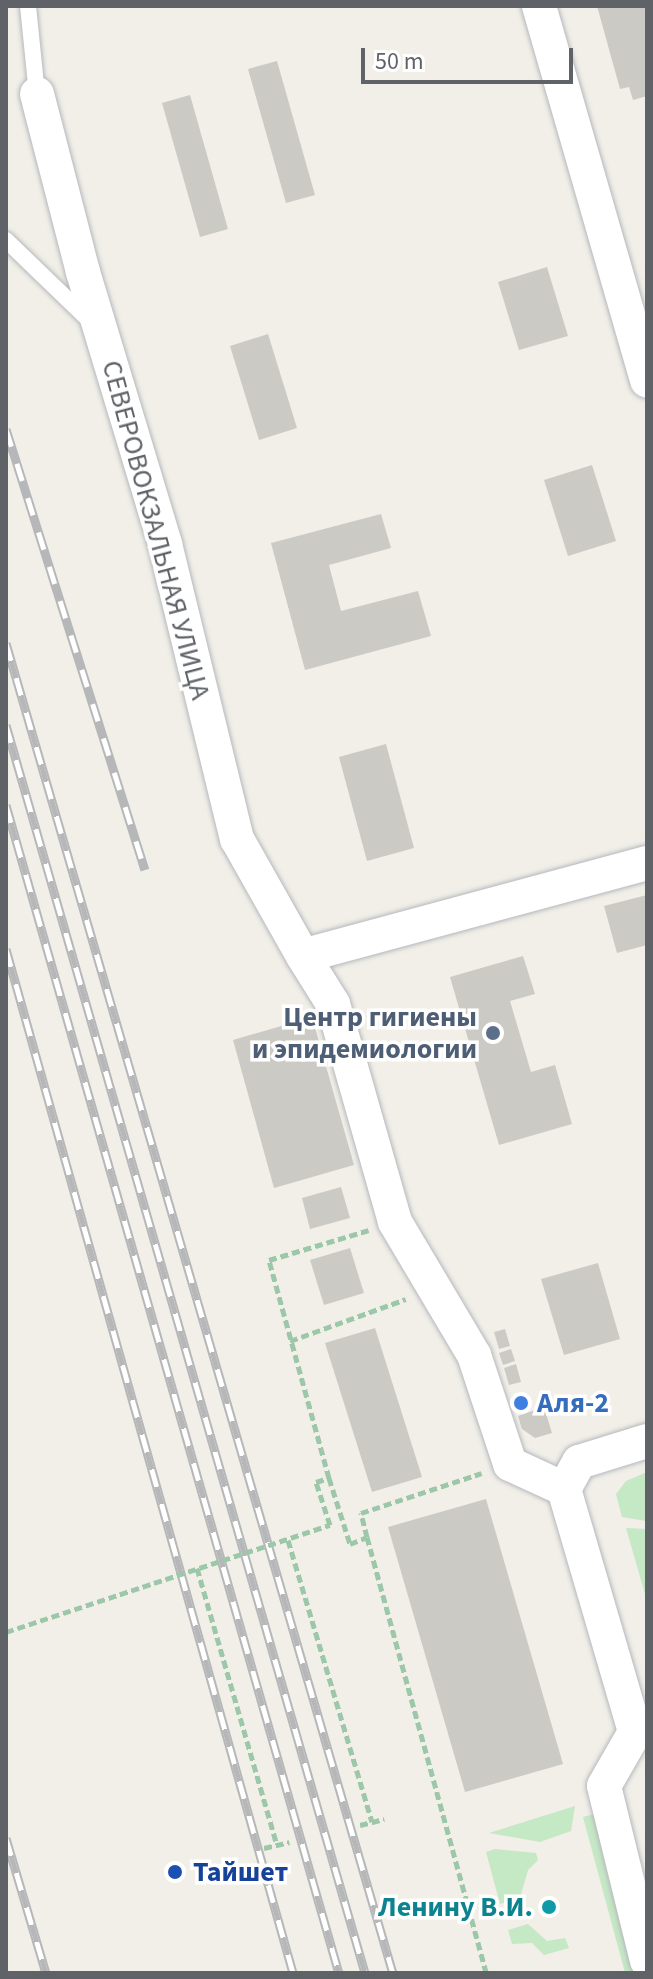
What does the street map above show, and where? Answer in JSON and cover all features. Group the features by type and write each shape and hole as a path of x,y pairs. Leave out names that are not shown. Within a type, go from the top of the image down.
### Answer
{"street":[{"path":"539,6 647,381"},
{"name":"СЕВЕРОВОКЗАЛЬНАЯ УЛИЦА","path":"37,94 101,332 165,544 237,839 333,1004 395,1222 431,1290 474,1355 510,1464"},
{"path":"303,956 647,863"},
{"path":"647,1441 579,1462 564,1489 641,1733 604,1786 647,1961"},
{"path":"510,1464 564,1489"}],"lane":[{"path":"28,6 37,94"},
{"path":"6,240 101,332"}],"path":[{"path":"367,1537 350,1544 309,1414 269,1260 395,1222"},
{"path":"290,1341 431,1290"},
{"path":"486,1973 361,1513 510,1464"},
{"path":"6,1632 330,1525 316,1482 329,1478"},
{"path":"288,1540 372,1822"},
{"path":"197,1568 277,1845"},
{"path":"360,1825 384,1819"},
{"path":"264,1848 289,1842"}],"green space":[{"path":"647,1472 646,1521 622,1517 616,1494 626,1481"},
{"path":"626,1528 647,1529 645,1594"},
{"path":"575,1806 571,1831 540,1842 489,1833"},
{"path":"594,1814 637,1973 625,1973 583,1817"},
{"path":"495,1849 536,1853 538,1860 528,1870 520,1898 500,1904 486,1852"},
{"path":"528,1924 547,1941 565,1938 569,1948 544,1955 532,1943 512,1944 508,1930"}],"building":[{"path":"597,6 647,6 647,96 633,100 629,87 620,89"},
{"path":"277,61 315,195 286,203 248,69"},
{"path":"190,95 228,229 200,237 162,103"},
{"path":"547,267 568,336 519,350 498,282"},
{"path":"268,334 297,428 259,440 230,346"},
{"path":"592,465 616,541 568,556 544,480"},
{"path":"381,514 391,548 329,565 341,611 418,591 431,636 305,670 271,543"},
{"path":"386,744 414,848 367,861 339,757"},
{"path":"647,895 647,945 617,953 604,906"},
{"name":"Центр гигиены и эпидемиологии","path":"523,956 535,994 510,1001 531,1072 555,1065 572,1124 499,1145 450,977"},
{"path":"312,1017 354,1165 274,1188 233,1040"},
{"path":"341,1187 350,1218 310,1229 302,1198"},
{"path":"350,1248 364,1293 324,1305 310,1260"},
{"path":"598,1263 620,1339 564,1355 541,1279"},
{"path":"375,1328 422,1477 372,1492 325,1343"},
{"path":"505,1329 510,1346 499,1349 494,1332"},
{"path":"511,1349 515,1361 503,1365 499,1353"},
{"path":"516,1364 521,1382 509,1385 504,1368"},
{"name":"Аля-2","path":"525,1394 529,1409 517,1413 513,1398"},
{"path":"544,1407 552,1433 535,1438 522,1429 518,1416"},
{"path":"486,1499 563,1764 465,1792 388,1527"}],"railway":[{"path":"6,429 145,870"},
{"path":"6,643 393,1973"},
{"path":"6,725 365,1973"},
{"path":"6,805 339,1973"},
{"path":"6,949 293,1973"},
{"path":"6,1838 46,1973"}],"place":[{"name":"Центр гигиены и эпидемиологии","path":"493,1033"},
{"name":"Аля-2","path":"521,1403"},
{"name":"Тайшет","path":"175,1872"},
{"name":"Ленину В.И.","path":"549,1907"}]}
